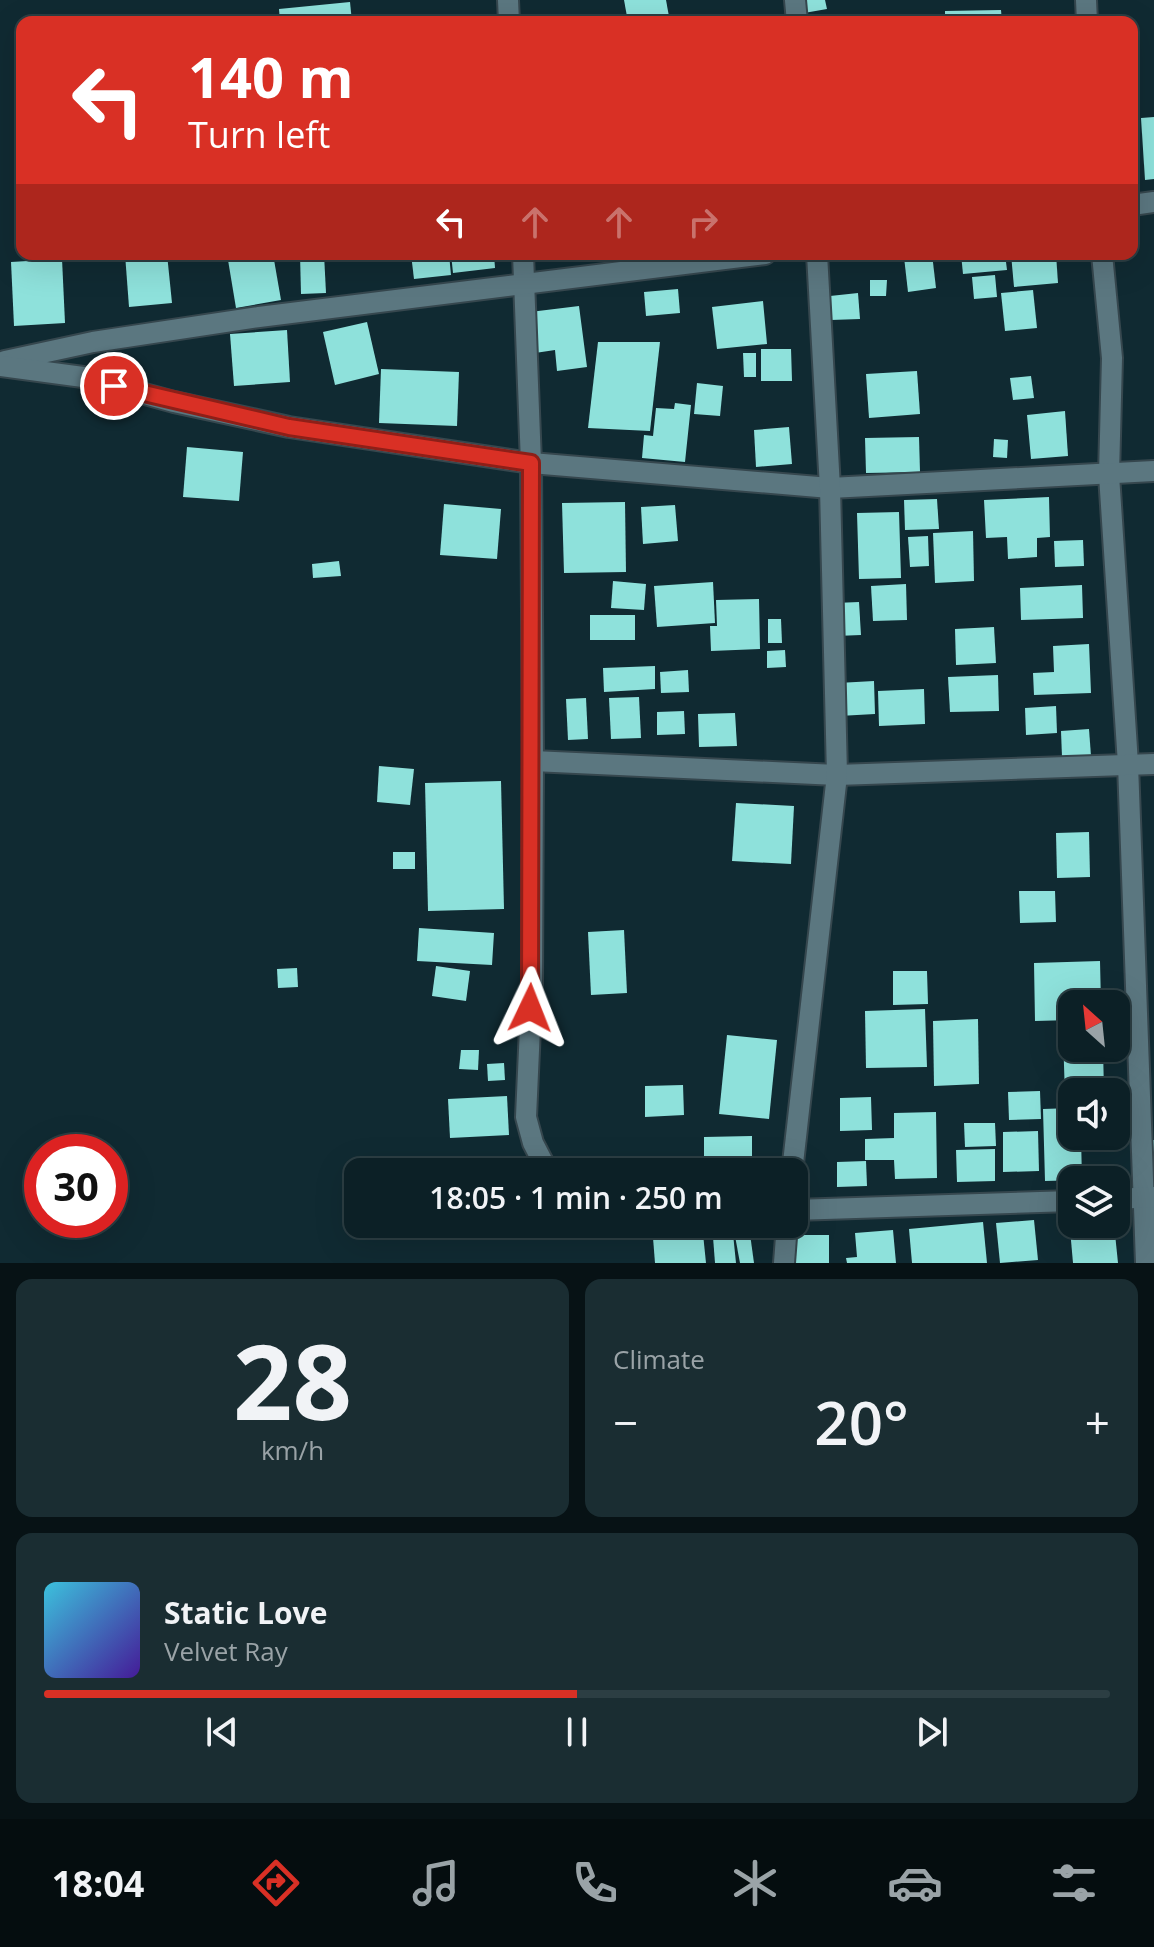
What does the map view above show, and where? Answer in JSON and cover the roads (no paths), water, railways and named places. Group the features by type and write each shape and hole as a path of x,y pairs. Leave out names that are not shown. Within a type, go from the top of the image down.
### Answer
{"street":[{"path":"523,260 531,463 533,761 532,983 526,1117 541,1158"},
{"path":"0,364 108,339 719,260"},
{"path":"794,1158 837,775 830,488 817,260"},
{"path":"1103,260 1112,358 1109,475 1128,764 1148,1198 1146,1263"},
{"path":"0,364 83,377 174,402 289,427 531,463 830,488 1154,471"},
{"path":"533,761 837,775 1154,764"},
{"path":"808,1210 1058,1201"},
{"path":"784,1263 786,1238"}]}
